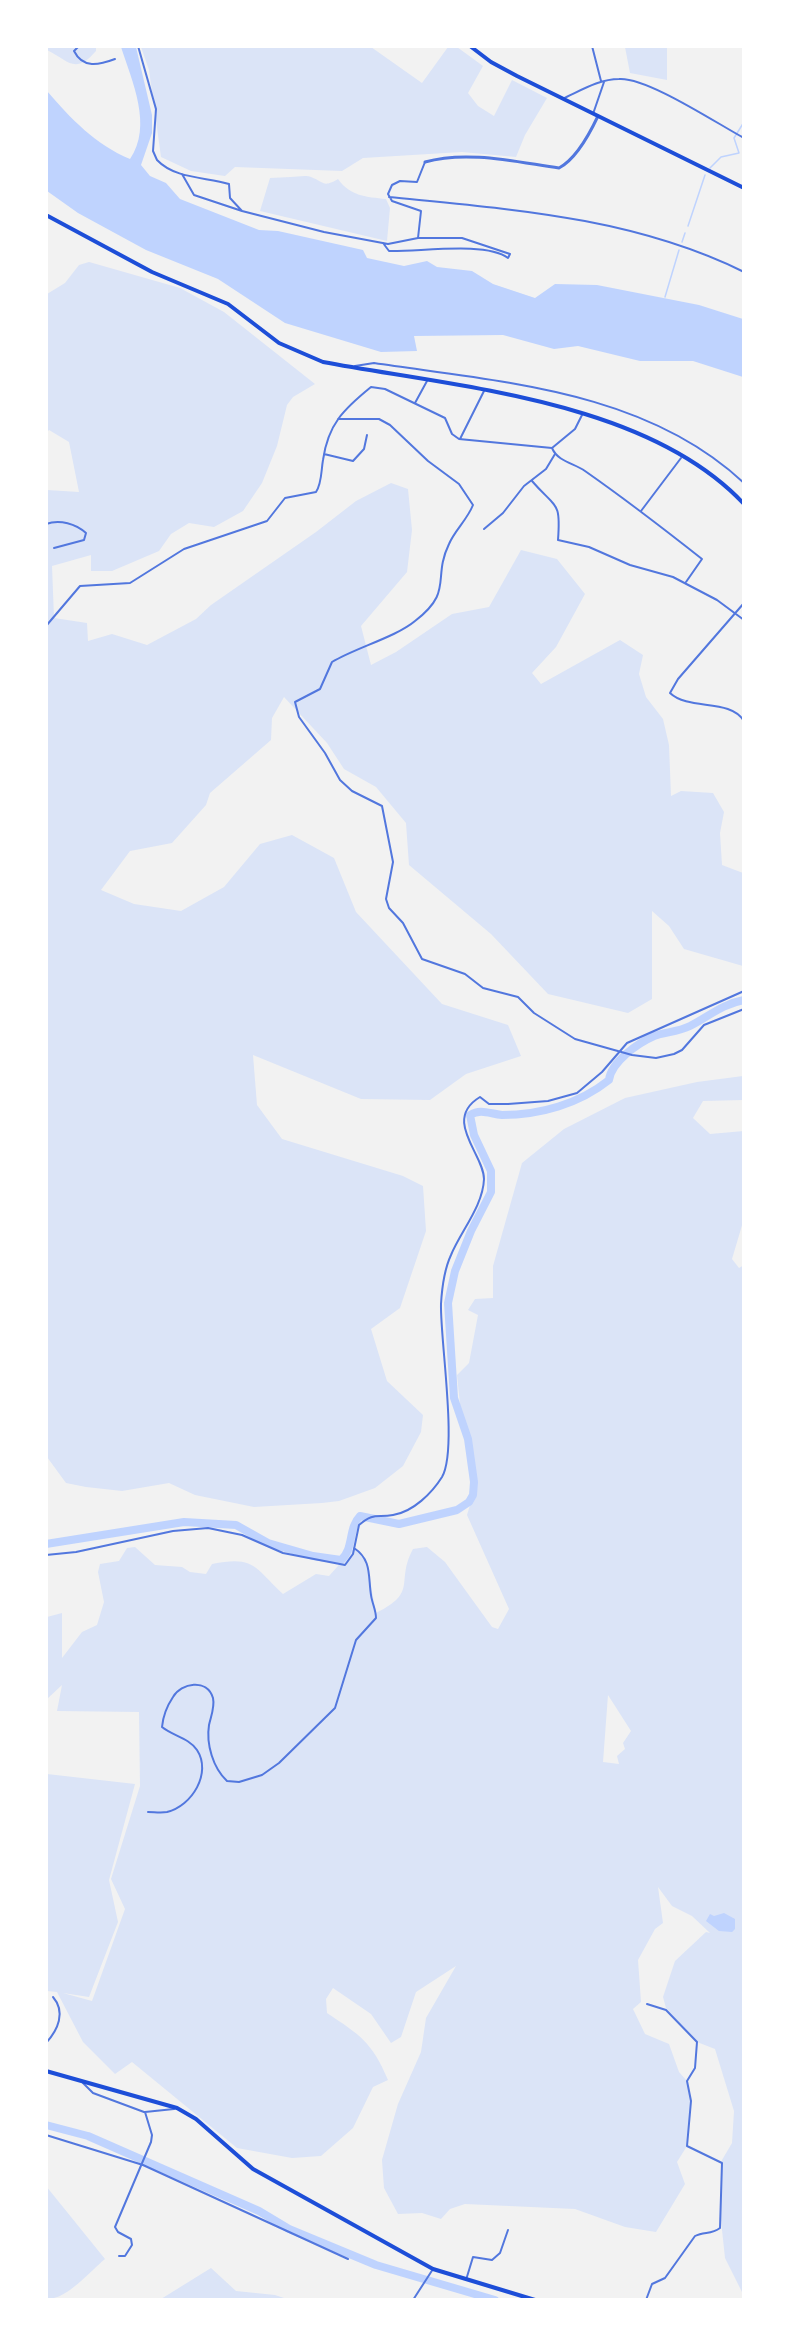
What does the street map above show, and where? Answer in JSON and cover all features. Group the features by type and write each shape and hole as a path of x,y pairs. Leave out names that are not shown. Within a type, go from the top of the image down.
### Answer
{"main road":[{"path":"470,46 491,62 562,99 744,188"},
{"path":"46,214 152,272 228,304 293,351 323,362 484,391 584,413 632,430 683,456 712,476 744,504"},
{"path":"46,2071 177,2108 196,2119 253,2169 433,2269 535,2300"}],"street":[{"path":"79,46 74,51 81,62 87,65 115,59"},
{"path":"138,46 156,110 155,156 161,164 189,177 209,177 229,184 230,198 242,211"},
{"path":"592,46 603,81 593,114"},
{"path":"562,99 603,81 622,78 644,83 744,138"},
{"path":"418,238 421,211 392,201 389,197 389,189 396,182 417,182 425,162 439,158 466,157 559,168 585,140 598,116"},
{"path":"181,173 194,195 242,211 324,232 383,243 418,238 462,238 510,254 508,258 487,250 457,248 389,251 383,243"},
{"path":"389,197 488,207 614,226 671,242 744,272"},
{"path":"350,367 374,363 498,380 548,389 593,402 637,417 694,446 729,469 744,483"},
{"path":"415,404 427,381"},
{"path":"46,626 80,586 130,583 184,549 267,521 285,498 316,492 321,480 324,454 338,419 343,410 371,387 384,389 445,418 452,434 460,439 552,448 575,429 584,413"},
{"path":"460,439 484,391"},
{"path":"338,419 380,419 390,425 428,461 459,484 473,505 469,516 448,544 444,558 441,591 433,605 416,621 402,629 332,662 320,689 299,699 295,708 347,787 382,806 393,862 386,899 389,908 403,923 422,959 465,974 483,988 518,997 534,1013 575,1038 632,1055 656,1058 674,1054 682,1050 711,1021 744,1009"},
{"path":"324,454 352,460 364,448 367,435"},
{"path":"552,448 555,454 581,468 702,559 686,582"},
{"path":"484,529 503,513 518,493 546,470 555,454"},
{"path":"641,511 683,456"},
{"path":"532,481 556,505 560,513 558,540 601,550 630,565 657,571 686,582 717,600 734,615 744,620"},
{"path":"46,524 53,521 77,525 86,533 84,540 54,548"},
{"path":"744,603 719,629 678,679 670,693 680,699 725,709 744,721"},
{"path":"46,1555 76,1552 134,1538 200,1528 226,1530 283,1553 345,1565 354,1548 359,1525 376,1514 393,1515 419,1504 445,1470 448,1410 441,1305 444,1275 452,1253 477,1204 484,1177 468,1144 465,1126 468,1110 480,1097 489,1104 508,1104 548,1101 577,1093 602,1072 619,1051 642,1034 744,992"},
{"path":"148,1812 168,1812 179,1807 195,1790 201,1777 203,1765 193,1745 162,1727 169,1704 177,1690 185,1684 206,1687 212,1694 214,1701 208,1739 214,1759 227,1781 239,1782 262,1775 279,1763 335,1708 356,1640 376,1618 371,1598 368,1566 361,1553 354,1548"},
{"path":"46,2043 59,2028 60,2015 53,1996"},
{"path":"646,2004 666,2010 698,2042 695,2068 687,2081 691,2101 687,2146 722,2163 720,2229 713,2233 701,2232 695,2236 665,2277 652,2284 646,2300"},
{"path":"81,2081 93,2093 145,2112 177,2108"},
{"path":"119,2256 125,2256 132,2245 130,2239 118,2232 116,2227 147,2155 152,2135 145,2112"},
{"path":"46,2135 143,2165 348,2259"},
{"path":"466,2280 473,2257 492,2260 500,2253 507,2230"},
{"path":"413,2300 416,2292 433,2269"}],"shaded area":[{"path":"46,47 96,47 96,51 83,63 72,64 47,50"},
{"path":"141,47 371,47 422,83 448,47 457,47 483,66 468,93 478,106 494,116 512,80 547,98 525,135 516,157 462,152 363,158 342,171 235,167 225,176 191,171 161,157 149,70"},
{"path":"625,47 667,47 667,80 630,73"},
{"path":"304,176 326,184 338,179 353,192 386,199 390,208 387,241 260,211 270,178"},
{"path":"89,262 180,288 224,312 315,384 293,397 287,405 277,446 262,483 243,511 214,527 189,523 171,534 159,551 112,571 91,571 91,555 52,566 54,618 87,623 88,641 112,634 147,645 196,619 211,605 316,532 356,501 391,483 408,489 412,530 407,572 361,626 371,665 396,652 452,614 489,607 521,550 557,559 585,594 556,647 532,673 541,684 620,640 643,655 639,674 646,697 663,719 669,745 671,796 681,791 713,793 724,812 720,833 722,865 743,873 743,966 684,949 669,926 652,911 652,999 628,1013 548,994 491,934 409,865 406,823 376,787 344,769 327,743 284,697 272,718 271,740 210,793 206,805 172,843 130,851 101,890 134,904 181,911 224,887 260,844 292,835 334,858 356,912 442,1004 508,1025 521,1056 466,1074 430,1100 361,1099 253,1055 257,1105 282,1139 403,1176 423,1186 426,1231 400,1308 371,1329 387,1381 423,1415 421,1432 403,1466 375,1488 339,1501 254,1507 195,1495 169,1483 122,1491 86,1487 66,1483 47,1457 47,490 79,492 69,442 49,430 47,432 47,294 65,283 79,265"},
{"path":"743,1076 743,1100 703,1101 693,1118 710,1134 744,1131 743,1222 732,1259 739,1268 744,1265 743,2294 725,2258 720,2211 722,2160 732,2143 734,2111 715,2049 697,2042 666,2008 663,1997 675,1961 706,1932 710,1933 692,1916 672,1906 658,1887 663,1923 655,1929 638,1960 641,2002 633,2009 645,2034 669,2044 679,2072 687,2081 691,2101 687,2146 677,2162 685,2184 656,2232 625,2227 575,2209 465,2204 450,2209 441,2219 422,2213 398,2214 384,2188 382,2160 398,2104 421,2052 426,2018 456,1966 416,1992 401,2037 391,2043 371,2014 333,1988 326,1999 327,2013 364,2040 388,2080 373,2087 353,2128 321,2156 292,2158 237,2148 132,2062 115,2074 83,2042 57,1992 47,1991 47,1774 135,1784 109,1880 118,1922 89,1997 63,1993 92,2001 125,1909 111,1879 140,1786 139,1712 57,1711 62,1685 47,1699 47,1617 62,1613 62,1658 82,1632 97,1625 104,1602 98,1572 100,1564 119,1561 127,1548 135,1547 155,1565 182,1567 190,1572 206,1574 212,1564 237,1561 246,1563 260,1571 283,1594 316,1574 329,1576 354,1548 366,1559 376,1613 389,1606 402,1592 408,1560 413,1549 427,1547 445,1562 492,1627 498,1629 509,1609 467,1515 473,1495 474,1460 461,1414 457,1375 469,1363 478,1315 468,1310 475,1299 493,1298 493,1266 522,1163 564,1129 625,1098 697,1082","holes":["608,1695 631,1731 623,1743 625,1749 617,1756 619,1764 603,1762"]},
{"path":"46,2186 105,2259 70,2290 54,2298 46,2299"},
{"path":"211,2268 236,2291 275,2295 287,2299 161,2299"}],"water":[{"path":"121,47 136,47 152,115 152,133 141,165 150,176 166,183 180,199 259,230 278,231 363,250 367,258 404,266 427,261 437,267 472,271 493,284 535,298 555,284 597,285 699,305 743,319 743,377 693,361 640,361 578,346 554,349 503,335 414,336 417,351 381,352 285,323 218,279 146,250 78,213 47,191 47,91 74,121 106,146 130,159 137,146 140,132 138,103"},
{"path":"724,1913 735,1919 735,1929 732,1932 719,1931 706,1921 710,1914 714,1916"}],"waterway":[{"path":"710,168 721,157 739,153 734,138 744,122"},
{"path":"688,226 705,175"},
{"path":"682,242 685,233"},
{"path":"665,297 679,250"},
{"path":"46,1544 184,1522 236,1525 268,1543 313,1556 341,1560 348,1550 354,1526 360,1516 399,1524 457,1510 469,1502 473,1495 474,1482 468,1439 454,1398 448,1303 455,1271 471,1231 491,1192 491,1171 474,1135 470,1115 482,1112 502,1115 531,1113 572,1102 609,1080 620,1060 640,1043 654,1036 685,1028 722,1008 744,1000"},
{"path":"46,2125 88,2136 259,2211 289,2229 376,2265 495,2300"}]}
